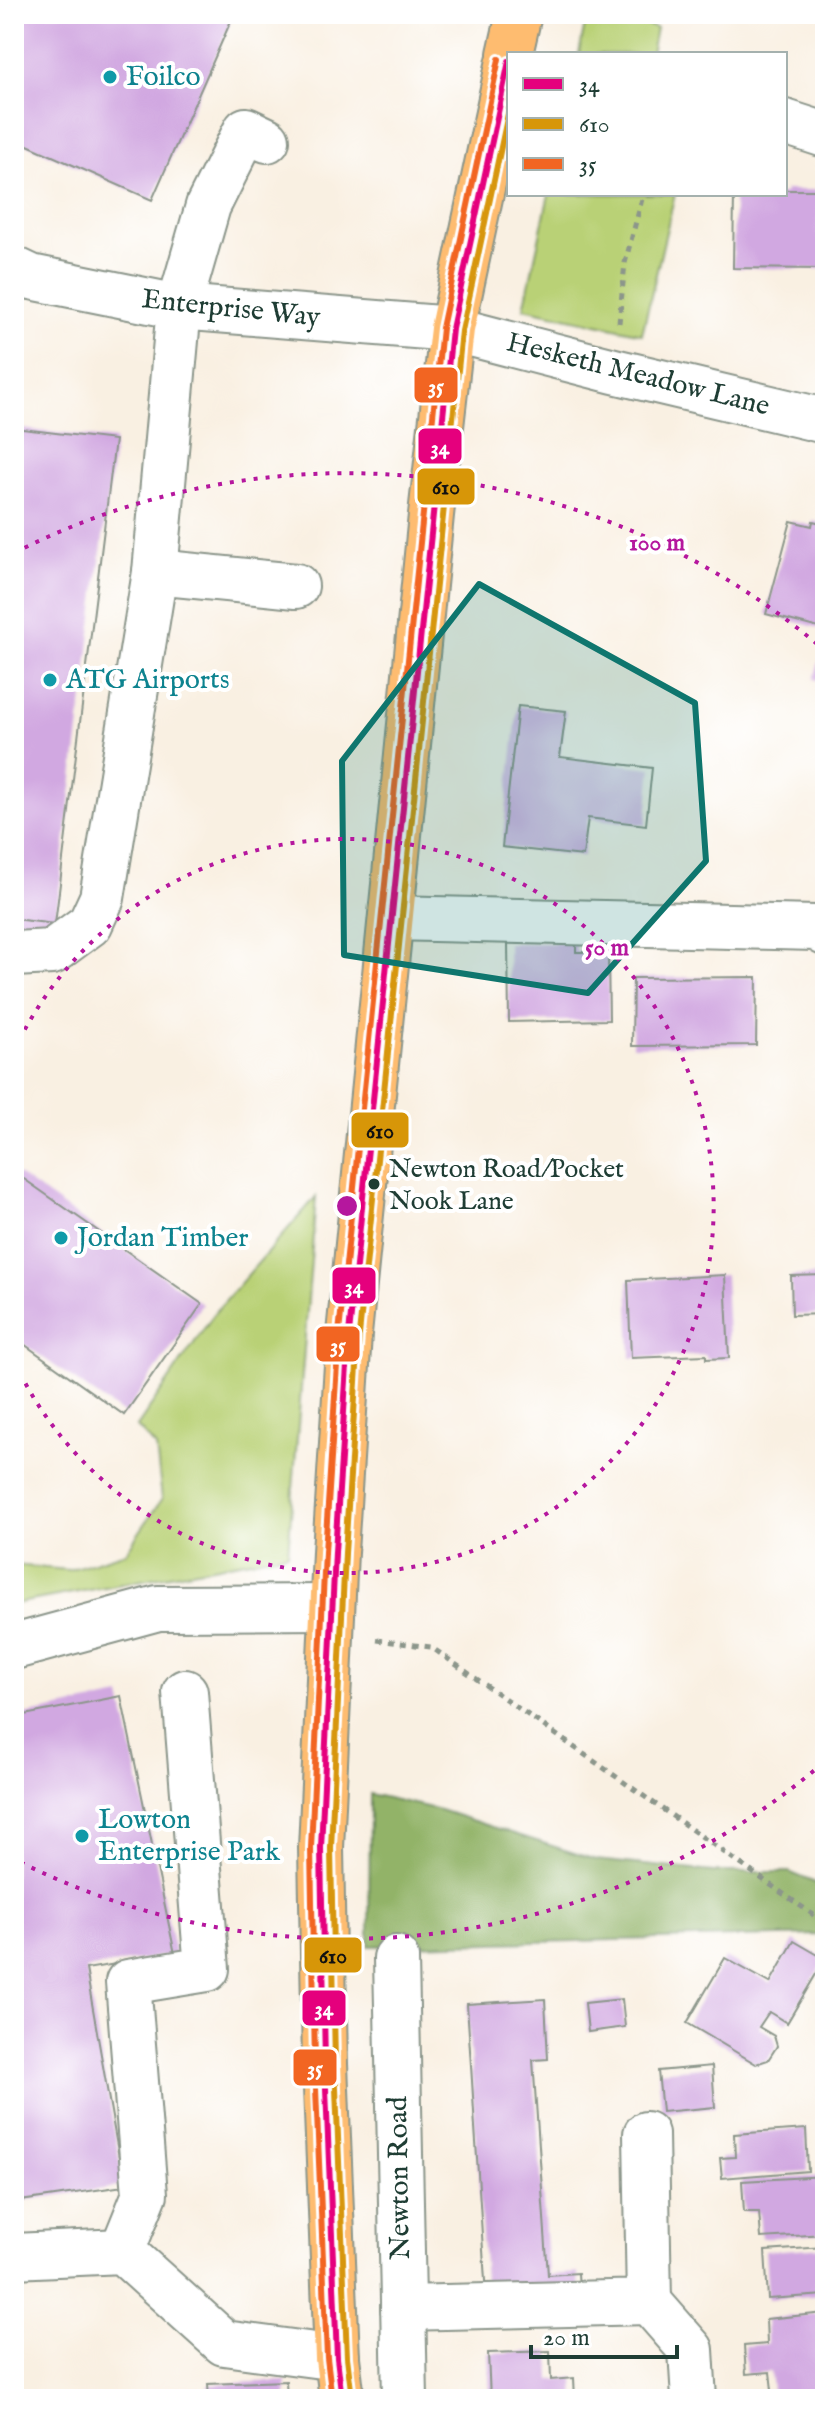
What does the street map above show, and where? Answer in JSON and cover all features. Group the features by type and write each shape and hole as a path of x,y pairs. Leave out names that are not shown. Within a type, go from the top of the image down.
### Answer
{"main road":[{"path":"510,52 519,14"},
{"path":"340,2378 325,2064 321,1848 349,1334 452,329 507,70"}],"street":[{"path":"787,123 825,135"},
{"path":"14,954 52,952 90,924 102,898 155,572 179,307 208,206 246,130 267,140"},
{"name":"Enterprise Way","path":"14,269 31,277 179,307 452,329"},
{"name":"Hesketh Meadow Lane","path":"452,329 825,421"},
{"path":"155,572 296,586"},
{"path":"391,918 820,930"},
{"path":"14,1647 158,1608 332,1607"},
{"path":"122,2251 145,2194 128,1982 207,1969 185,1692"},
{"name":"Newton Road","path":"396,1958 405,2399"},
{"path":"646,2134 649,2302 691,2350 694,2399"},
{"path":"14,2256 122,2251 224,2343 340,2378"},
{"path":"403,2308 649,2302"}],"path":[{"path":"614,371 625,263 642,199 646,196"},
{"path":"385,1641 431,1647 825,1923"}],"highlighted area":[{"path":"479,584 695,703 706,861 588,993 344,955 342,761"}],"green space":[{"path":"587,14 612,14 656,28 651,52 579,52"},
{"path":"549,196 675,196 642,334 524,308"},
{"path":"316,1197 288,1553 14,1604 14,1565 68,1570 126,1552 162,1499 156,1447 137,1427 216,1311"},
{"path":"370,1794 440,1810 596,1860 713,1872 789,1872 825,1887 825,1938 820,1935 369,1946"}],"building":[{"name":"Foilco","path":"14,14 234,14 152,200 14,139"},
{"path":"787,190 825,190 825,269 733,268 734,196 787,196"},
{"name":"ATG Airports","path":"14,428 115,440 55,924 14,919"},
{"path":"791,521 812,526 813,521 825,524 825,605 819,628 766,614"},
{"path":"825,645 825,682 814,679"},
{"path":"518,706 566,711 560,757 652,768 646,825 588,818 583,856 502,847"},
{"path":"508,943 576,943 576,952 608,952 609,1020 509,1022"},
{"path":"757,977 756,1045 632,1046 633,978"},
{"name":"Jordan Timber","path":"14,1172 202,1304 124,1415 14,1337"},
{"path":"725,1275 729,1358 706,1359 706,1355 631,1358 628,1280"},
{"path":"825,1275 825,1314 792,1315 791,1276"},
{"name":"Lowton Enterprise Park","path":"121,1696 175,1954 86,1969 124,2186 20,2201 17,2161 14,2162 14,1717"},
{"path":"794,1941 825,1959 787,2023 769,2012 759,2027 774,2036 777,2046 768,2060 756,2064 687,2023 725,1958 770,1983"},
{"path":"545,1999 548,2059 533,2060 548,2275 578,2273 579,2289 486,2296 467,2004"},
{"path":"622,1999 625,2027 588,2032 585,2003"},
{"path":"712,2066 715,2107 662,2112 658,2071"},
{"path":"806,2129 808,2171 722,2178 720,2158 735,2157 734,2134"},
{"path":"825,2176 825,2234 761,2238 759,2212 744,2212 742,2181"},
{"path":"825,2247 825,2295 768,2299 765,2251"},
{"path":"825,2313 825,2399 773,2399 770,2372 746,2374 744,2346 767,2344 766,2319"},
{"path":"550,2351 551,2380 574,2378 575,2399 490,2399 488,2353"},
{"path":"286,2381 287,2399 209,2399 208,2384"}],"transit line":[{"name":"35","path":"332,2399 327,2358 315,2064 311,1848 339,1333 442,328 499,59"},
{"name":"34","path":"342,2399 337,2358 325,2064 321,1848 349,1334 452,329 507,70"},
{"name":"610","path":"352,2398 347,2357 335,2064 331,1848 359,1335 462,331 507,118"}],"place":[{"name":"Foilco","path":"110,77"},
{"name":"ATG Airports","path":"50,680"},
{"name":"Newton Road/Pocket Nook Lane","path":"374,1184"},
{"name":"Jordan Timber","path":"61,1238"},
{"name":"Lowton Enterprise Park","path":"82,1836"}]}
